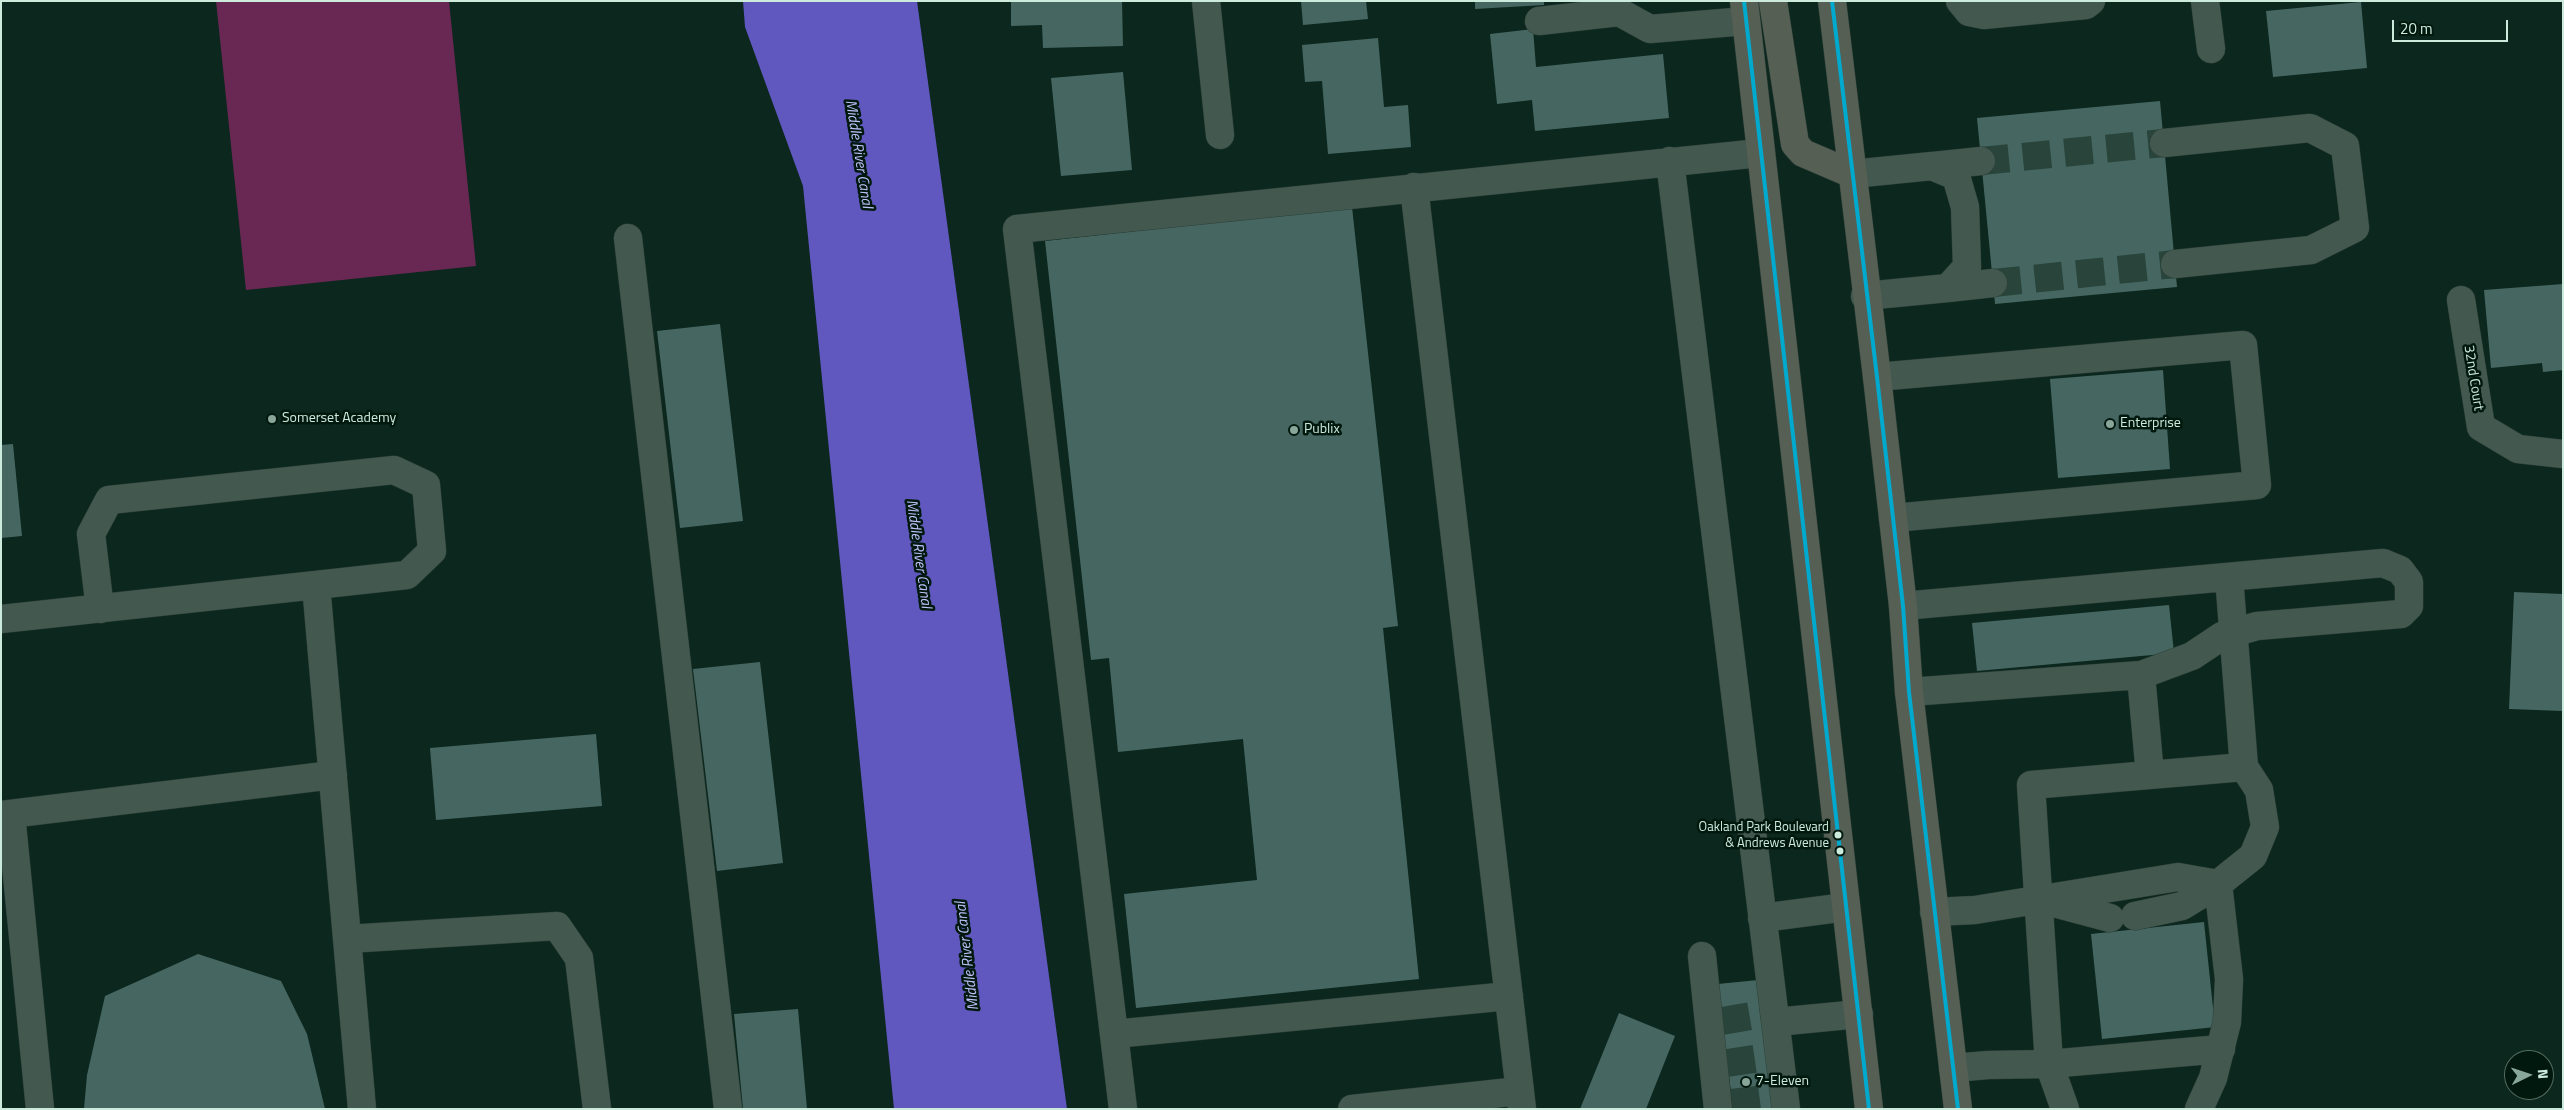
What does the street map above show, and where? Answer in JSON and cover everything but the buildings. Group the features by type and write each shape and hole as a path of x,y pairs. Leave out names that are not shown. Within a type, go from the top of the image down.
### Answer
{"main road":[{"path":"1773,1 1795,144 1803,153 1852,174"},
{"path":"1832,1 1877,377 1903,606 1909,692 1958,1109"},
{"path":"1745,11 1869,1109"}],"street":[{"path":"1206,1 1220,135"},
{"path":"1960,1 1969,12 1984,15 2086,5 2091,1"},
{"path":"2205,1 2211,49"},
{"path":"1539,21 1624,6 1650,29 1745,11"},
{"path":"2164,143 2310,128 2345,146 2355,228 2311,250 2175,264"},
{"path":"1123,1109 1017,229 1760,153"},
{"path":"1670,161 1762,918 1774,1056 1781,1101"},
{"path":"1852,174 1981,161"},
{"path":"1932,166 1956,176 1966,207 1967,267 1948,288"},
{"path":"1352,1109 1521,1100 1414,187"},
{"path":"628,238 728,1109"},
{"path":"1866,296 1993,283"},
{"name":"32nd Court","path":"2461,300 2481,427 2518,449 2563,454"},
{"path":"1877,377 2243,345 2257,485 1893,518"},
{"path":"1,619 100,609 407,575 432,551 426,485 394,470 110,500 91,534 100,609"},
{"path":"1903,606 2383,563 2400,570 2409,582 2410,595 2409,606 2401,614 2256,626 2222,636 2192,656 2141,674 1909,692"},
{"path":"2039,899 2122,917 2182,906 2218,884 2253,856 2265,827 2264,810 2259,790 2244,767 2229,577"},
{"path":"316,585 362,1109"},
{"path":"2141,674 2150,775"},
{"path":"2065,1109 2049,1064 2038,927 2039,899 2030,785 2244,767"},
{"path":"40,1109 6,814 333,775"},
{"path":"1934,912 1975,910 2178,877 2218,884"},
{"path":"2199,1109 2213,1078 2227,1022 2229,980 2218,884"},
{"path":"1762,918 1846,907"},
{"path":"347,939 556,926 580,958 598,1109"},
{"path":"1702,956 1716,1021 1723,1105"},
{"path":"1114,1034 1509,996"},
{"path":"1771,1017 1859,1014"},
{"path":"1953,1068 1988,1065 2049,1064 2221,1049"}],"shaded area":[{"path":"216,1 449,1 476,266 246,290"}],"water":[{"name":"Middle River Canal","path":"743,1 917,1 1067,1109 894,1109 803,186 745,27"}],"tunnel":[{"path":"1981,161 2164,143"},
{"path":"1993,283 2175,264"},
{"path":"1722,1021 1763,1014"},
{"path":"1727,1063 1768,1057"},
{"path":"1732,1103 1772,1098"}],"transit line":[{"path":"1744,1 1869,1109"},
{"path":"1832,1 1877,377 1903,606 1909,692 1958,1109"}],"place":[{"name":"Somerset Academy","path":"272,419"},
{"name":"Enterprise","path":"2110,424"},
{"name":"Publix","path":"1294,430"},
{"name":"Oakland Park Boulevard & Andrews Avenue","path":"1838,835"},
{"name":"7-Eleven","path":"1746,1082"}]}
